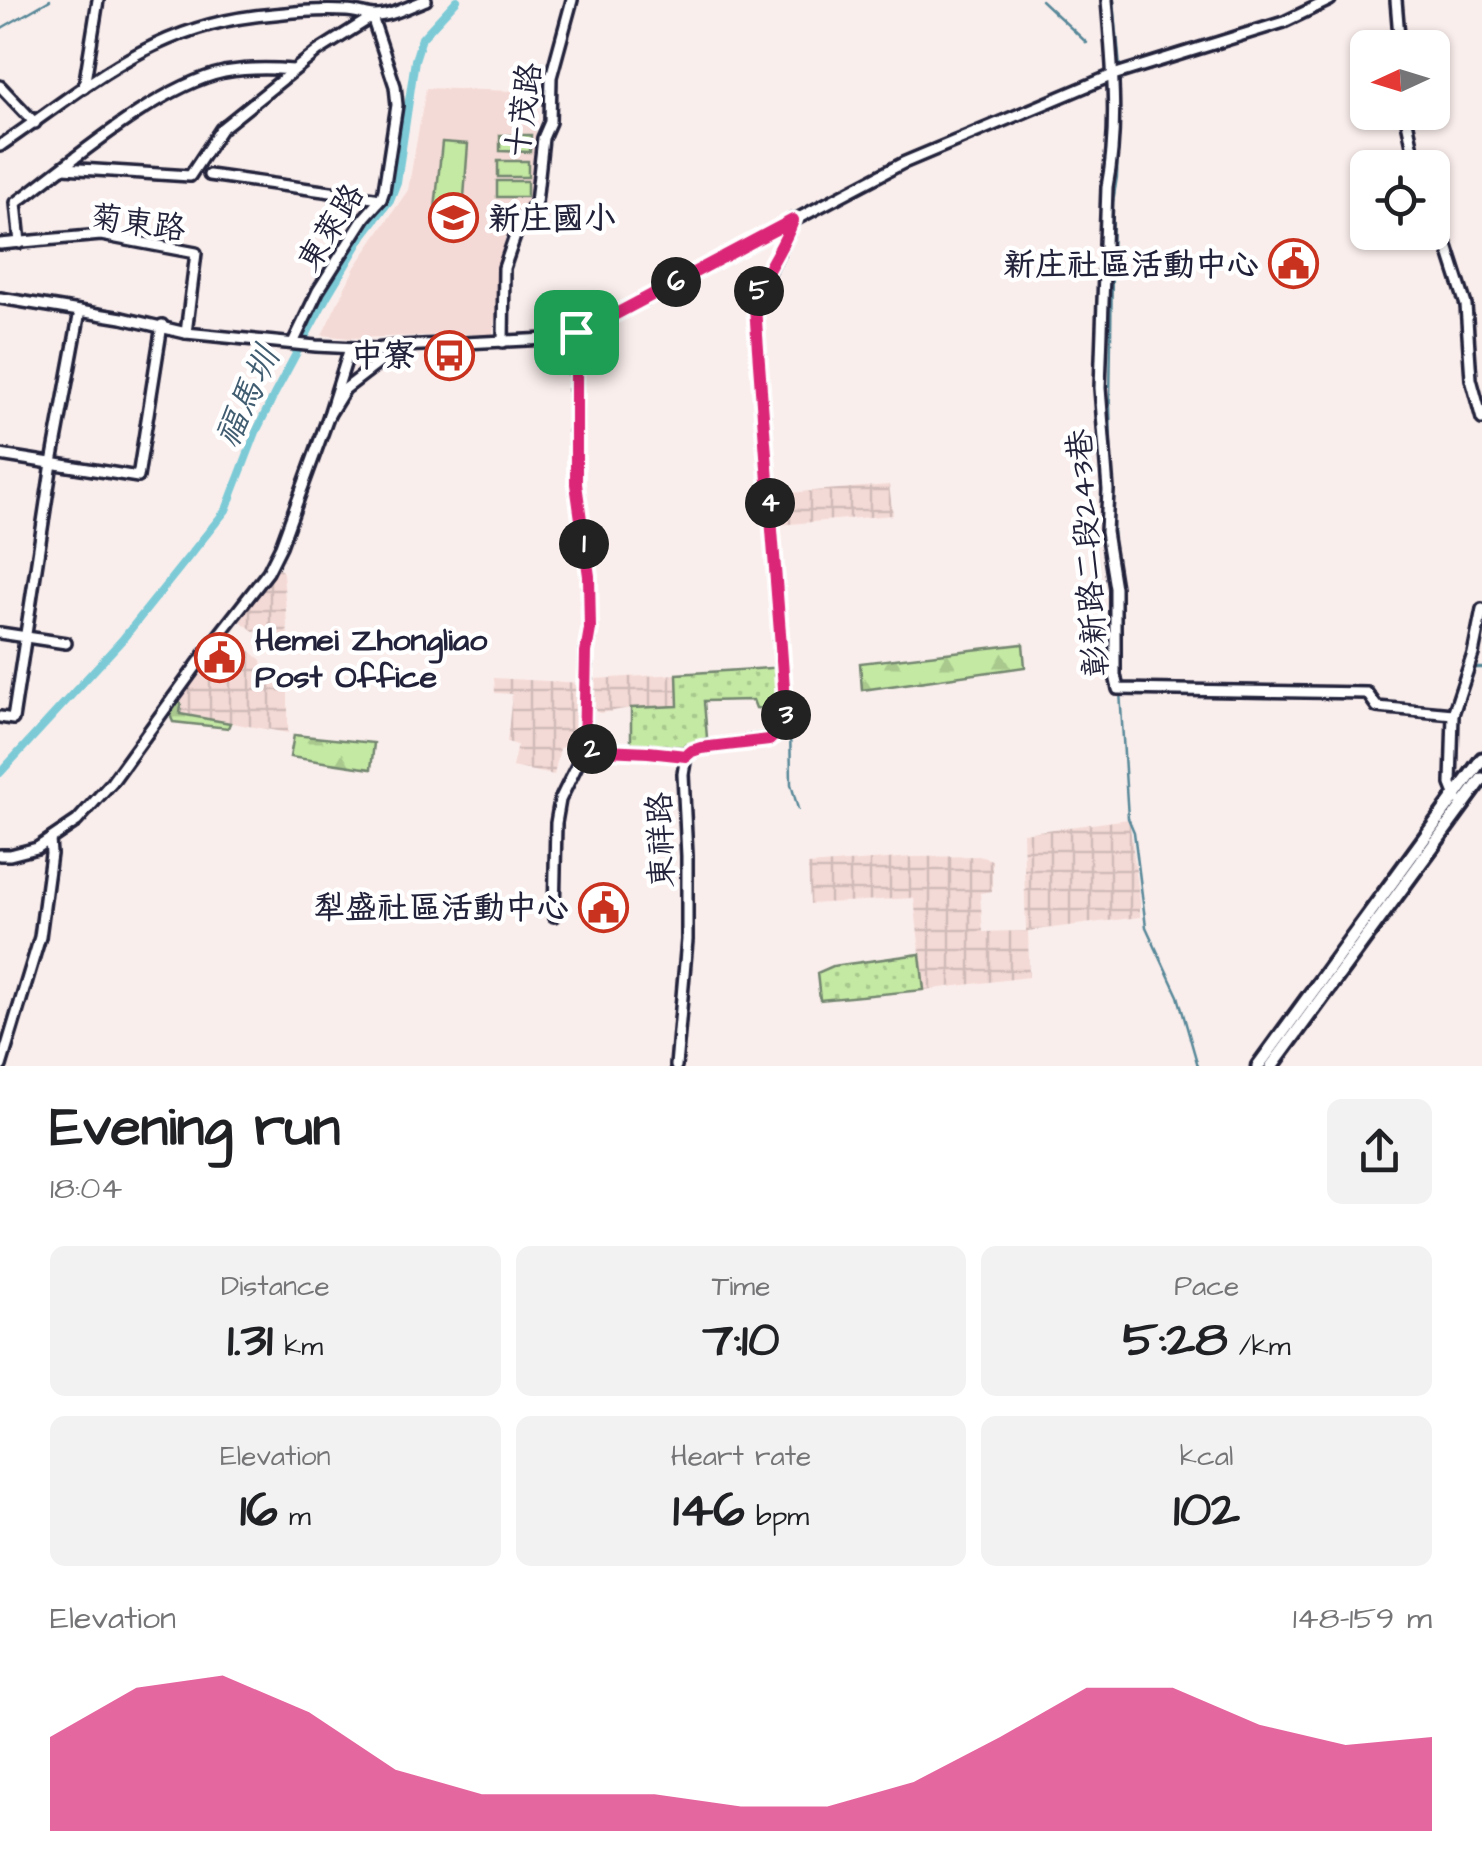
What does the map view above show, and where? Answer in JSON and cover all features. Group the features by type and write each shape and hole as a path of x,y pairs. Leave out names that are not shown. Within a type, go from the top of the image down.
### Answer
{"main road":[{"path":"1258,1066 1459,801 1482,759"},
{"path":"1459,801 1482,778"},
{"path":"1272,1066 1333,972"}],"street":[{"path":"84,87 98,0"},
{"path":"64,168 190,176 221,129 318,51 372,17 426,0"},
{"name":"十茂路","path":"503,342 504,268 520,222 536,202 542,138 550,122 551,77 572,0"},
{"name":"彰新路二段243巷","path":"1107,0 1118,74 1107,187 1100,388 1108,490 1106,532 1114,588 1115,674 1122,689 1367,692 1377,707 1453,714"},
{"path":"0,298 186,332 316,346 350,348 546,339 576,332 616,314 903,163 1118,74 1284,22 1330,0"},
{"path":"1396,0 1398,30"},
{"path":"0,146 121,61 172,36 253,16 342,10 372,17"},
{"name":"東萊路","path":"296,344 327,276 381,199 397,106 395,86 372,17"},
{"path":"20,242 16,202 131,118 199,80 223,72 293,70"},
{"path":"0,86 34,122"},
{"path":"208,175 381,199"},
{"name":"東祥路","path":"676,1066 686,940 687,856 682,786 686,756 701,748 769,740 784,727 755,306 793,220"},
{"name":"菊東路","path":"0,244 101,235 196,253 186,332"},
{"path":"1448,250 1466,305 1470,380 1482,419"},
{"path":"0,717 13,719 80,311"},
{"path":"0,455 138,477 162,326"},
{"path":"554,916 556,822 560,800 584,749 590,629 589,576 576,484 576,332"},
{"path":"329,415 345,389 401,346"},
{"path":"0,855 38,848 77,821 112,782 268,572 329,415 350,348"},
{"path":"1459,801 1451,784 1453,714 1474,654 1482,609"},
{"path":"0,633 66,643"},
{"path":"584,749 686,756"},
{"path":"1,1066 40,937 50,840"}],"shaded area":[{"name":"新庄國小","path":"426,88 540,92 529,198 505,238 493,334 349,338 322,335 355,267 408,190"},
{"path":"889,485 893,515 778,525 775,494"},
{"path":"277,569 283,573 288,636 263,638 239,620"},
{"path":"248,649 261,660 263,679 288,680 288,733 180,714 179,700 212,656 232,669"},
{"path":"677,674 679,706 595,711 594,679"},
{"path":"494,678 583,683 585,743 560,748 554,775 512,767 517,745 507,742 512,694 495,693"},
{"path":"1129,819 1140,917 1028,931 1029,977 924,990 914,898 810,904 808,865 979,856 992,860 992,891 980,893 983,932 1026,931 1023,833"}],"green space":[{"path":"500,135 531,135 530,152 500,151"},
{"path":"442,142 468,144 463,211 435,209"},
{"path":"498,161 528,161 528,177 498,177"},
{"path":"497,181 527,181 527,197 497,197"},
{"path":"1023,644 1025,667 862,690 860,663"},
{"path":"785,667 787,710 756,708 753,700 704,701 707,738 689,747 631,744 631,708 678,706 677,674"},
{"path":"179,700 180,714 230,723 228,728 173,722 170,715"},
{"path":"294,735 374,743 371,769 290,757"},
{"path":"920,954 924,990 820,1000 817,973 833,966"}],"waterway":[{"path":"0,29 50,0"},
{"name":"福馬圳","path":"0,773 122,640 226,510 274,395 364,234 390,200 397,182 415,60 422,38 457,0"},
{"path":"1041,0 1087,43"},
{"path":"1114,0 1120,68"},
{"path":"1114,558 1110,405 1113,202 1120,76"},
{"path":"780,580 787,677"},
{"path":"1476,668 1482,668"},
{"path":"1120,691 1128,818 1134,832 1146,927 1178,996 1198,1066"},
{"path":"790,720 791,784 798,809"},
{"path":"681,1056 681,1066"}],"place":[{"name":"新庄國小","path":"453,218"},
{"name":"新庄社區活動中心","path":"1294,264"},
{"name":"中寮","path":"450,355"},
{"name":"Hemei Zhongliao Post Office","path":"220,657"},
{"name":"犁盛社區活動中心","path":"604,907"}],"route":[{"path":"793,220 755,306 786,717 784,727 769,740 701,748 686,756 584,749 589,576 576,484 576,332 793,220"}]}
